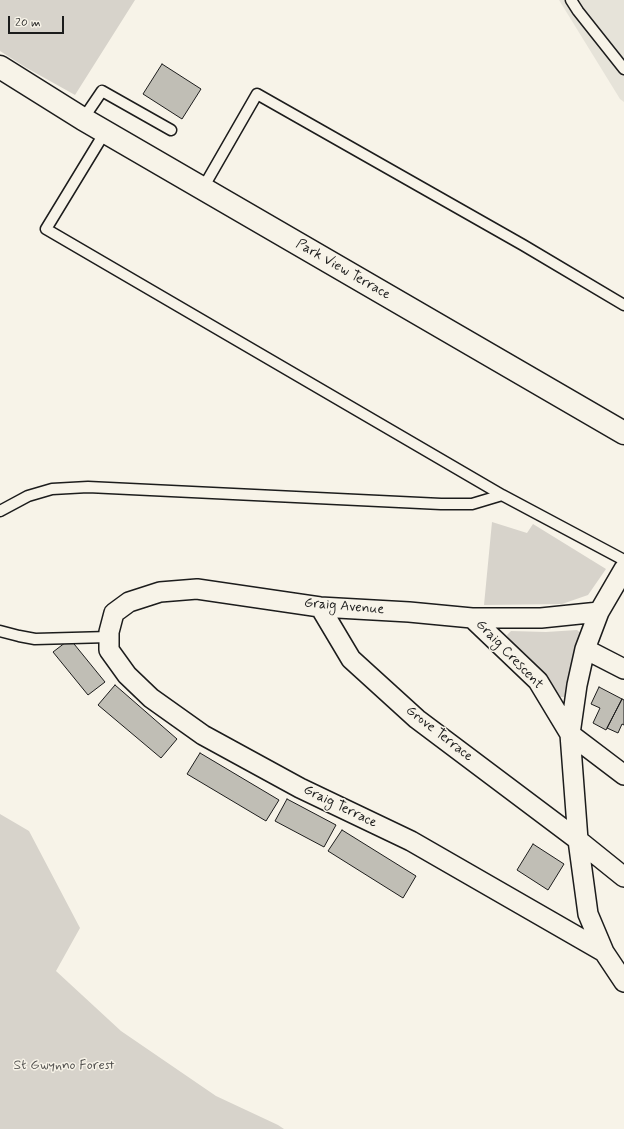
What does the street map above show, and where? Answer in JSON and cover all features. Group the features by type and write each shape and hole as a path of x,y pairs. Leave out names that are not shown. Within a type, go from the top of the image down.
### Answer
{"main road":[{"name":"Park View Terrace","path":"0,67 62,107 624,433"}],"street":[{"path":"624,569 599,612 585,649 577,684 570,734 578,840 588,914 604,952 624,982"},
{"name":"Graig Avenue","path":"109,634 114,613 129,602 160,592 197,589 320,607 409,612 472,618 541,618 599,612"},
{"name":"Grove Terrace","path":"320,607 351,659 417,719 578,840 624,877"},
{"name":"Graig Crescent","path":"472,618 538,681 570,734"},
{"name":"Graig Terrace","path":"109,634 109,650 126,676 151,698 202,735 300,788 410,841 604,952"},
{"path":"585,649 624,669"},
{"path":"570,734 624,775"}],"lane":[{"path":"571,0 624,69"},
{"path":"83,119 102,91 170,130"},
{"path":"202,188 257,94 523,245 624,305"},
{"path":"105,132 46,229 502,495 624,560"},
{"path":"0,511 28,496 52,489 88,487 441,504 472,504 502,495"},
{"path":"0,631 35,639 109,634"}],"shaded area":[{"path":"559,0 624,0 624,102 620,99"}],"green space":[{"path":"0,0 135,0 75,95 0,51"},
{"path":"492,522 527,533 533,524 606,569 588,595 562,604 484,605"},
{"path":"577,630 581,633 566,697 559,697 542,671 509,640 507,635 511,631 546,632"},
{"name":"St Gwynno Forest","path":"0,814 29,831 80,928 56,971 121,1031 216,1096 284,1129 0,1129"}],"building":[{"path":"162,64 201,89 182,119 143,94"},
{"path":"70,639 105,682 88,695 53,652"},
{"path":"115,685 177,739 161,758 98,705"},
{"path":"599,687 622,699 606,730 593,723 600,708 591,704"},
{"path":"622,699 624,700 624,725 622,724 618,733 607,728"},
{"path":"200,753 279,800 266,821 187,774"},
{"path":"287,799 336,825 324,847 275,821"},
{"path":"342,830 416,876 403,898 328,851"},
{"path":"533,844 564,864 548,890 517,870"}]}
